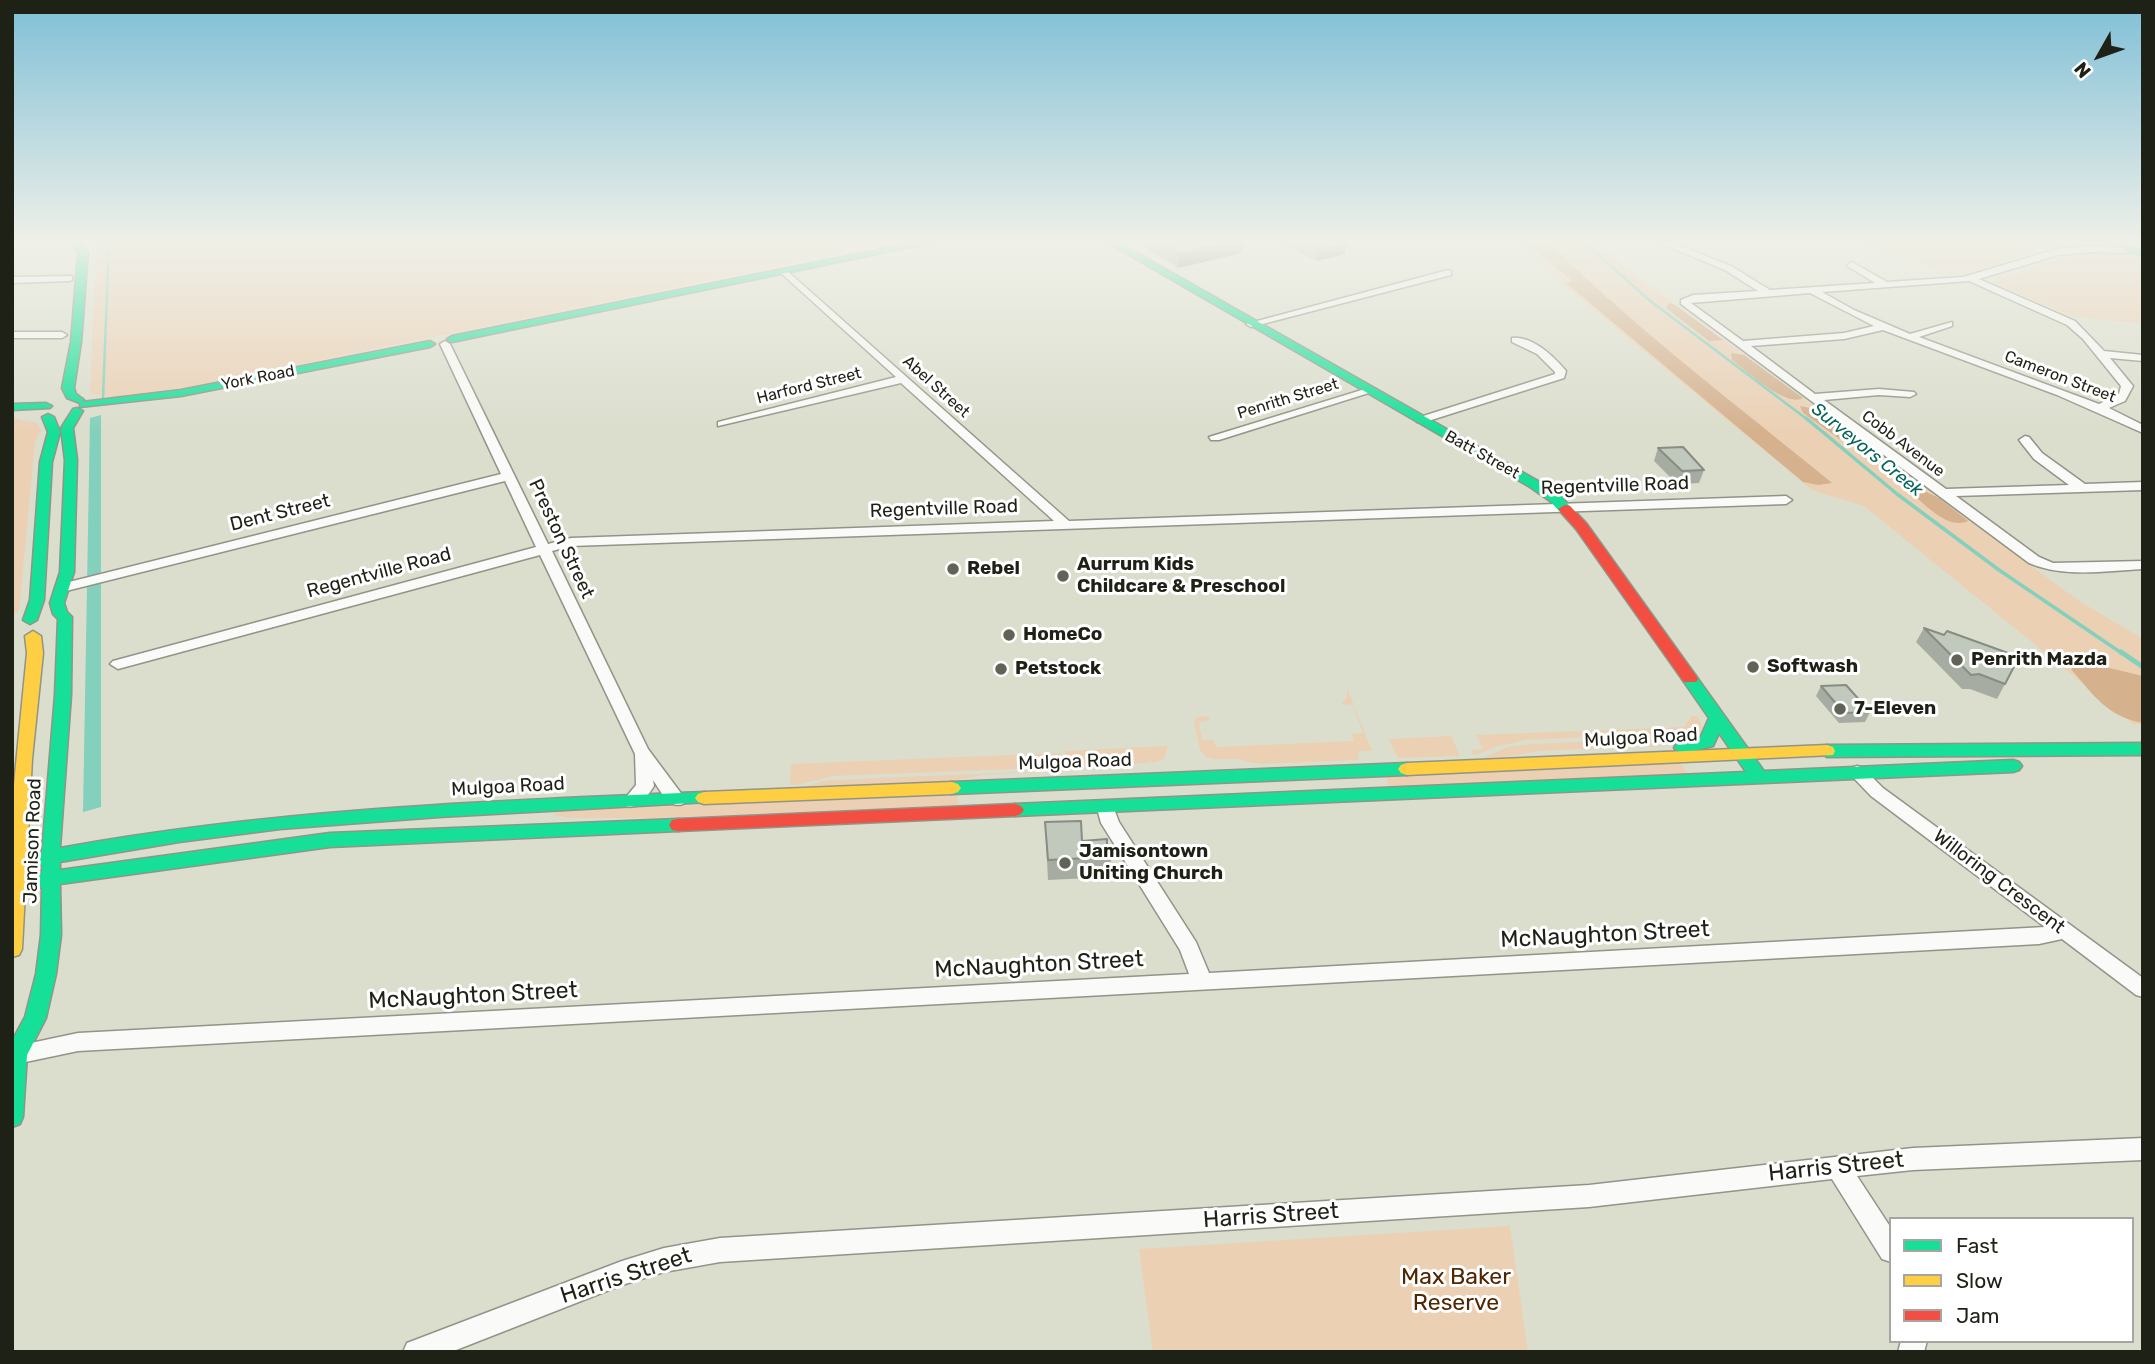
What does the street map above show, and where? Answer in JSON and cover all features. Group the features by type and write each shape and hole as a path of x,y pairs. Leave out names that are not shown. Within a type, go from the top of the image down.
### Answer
{"main road":[{"name":"Jamison Road","path":"12,949 15,863 35,653 24,628 37,600 46,462 54,432 46,411 55,392 66,305"},
{"name":"Jamison Road","path":"12,1117 14,1052 29,1032 46,974 51,935 50,856 63,695 62,618 57,603 67,572 71,460 67,428 79,405 68,388 79,305"},
{"name":"York Road","path":"46,411 181,393 625,305"},
{"name":"Batt Street","path":"1217,305 1534,484 1564,507 1581,526 1759,776"},
{"path":"12,409 46,411"},
{"path":"24,628 54,630 62,618"},
{"path":"1511,765 1545,754 1698,746 1710,740 1717,718"},
{"name":"Mulgoa Road","path":"15,863 119,844 278,823 513,806 1742,754 1863,750 2143,749"},
{"path":"14,884 330,840 2143,761"}],"street":[{"name":"Abel Street","path":"821,305 1065,524"},
{"path":"1251,324 1326,305"},
{"name":"Cobb Avenue","path":"1689,305 1943,493 2143,486"},
{"name":"Cameron Street","path":"1836,305 1884,327 2098,408 2143,430"},
{"path":"2031,305 2066,320 2084,334 2124,380 2127,389 2121,399 2098,408"},
{"path":"1910,337 1948,324"},
{"path":"1741,344 1849,335 1884,327"},
{"path":"12,335 62,335"},
{"path":"1420,420 1560,376 1561,371 1552,360 1516,340"},
{"name":"Preston Street","path":"442,342 641,751 677,800"},
{"path":"2101,354 2143,358"},
{"name":"Harford Street","path":"722,424 903,379"},
{"name":"Penrith Street","path":"1215,437 1369,390"},
{"path":"1815,397 1879,392 1910,394"},
{"path":"2025,440 2038,456 2082,488"},
{"name":"Dent Street","path":"62,588 508,476"},
{"path":"1943,493 2044,565 2062,568 2143,565"},
{"name":"Regentville Road","path":"118,664 571,542 1786,500"},
{"path":"2125,566 2143,579"},
{"name":"Preston Street","path":"631,802 646,781 641,751"},
{"name":"Willoring Crescent","path":"1857,772 1878,792 2143,989"},
{"path":"1105,805 1110,823 1189,948 1202,981"},
{"name":"McNaughton Street","path":"14,1052 78,1042 2039,936 2065,931"},
{"name":"Harris Street","path":"425,1350 622,1273 664,1260 720,1250 1589,1196 1913,1159 2143,1149"},
{"path":"1837,1167 1889,1247"}],"green space":[{"path":"94,305 591,305 193,386 116,397 90,394"},
{"path":"1587,305 1676,305 2079,601 2143,639 2143,724 2133,724 1864,506 1812,490"},
{"path":"2044,305 2143,305 2143,324 2073,317"},
{"path":"12,418 37,423 41,430 35,442 19,611 12,615"},
{"path":"1347,688 1372,751 1359,751 1358,760 1259,764 1238,759 1214,759 1206,757 1200,750 1194,721 1198,717 1208,716 1210,720 1199,722 1202,740 1213,740 1216,747 1354,741 1352,734 1363,733 1353,705 1341,704 1347,697"},
{"path":"1692,716 1698,716 1702,727 1700,732 1525,740 1476,755 1473,755 1471,750 1483,749 1476,735 1683,727"},
{"path":"1451,736 1460,756 1398,758 1389,739"},
{"path":"1692,737 1686,745 1537,751 1483,758 1508,747 1531,744"},
{"path":"1168,746 1164,759 1154,763 1149,760 1149,763 1066,766 1065,751"},
{"path":"1061,753 1062,767 834,776 790,785 791,764"},
{"path":"1680,763 1688,774 1390,788 1386,776"},
{"path":"1123,768 982,775 944,783 807,786 823,781 855,779"},
{"path":"957,795 959,806 651,818 568,818 554,815 555,811"},
{"name":"Max Baker Reserve","path":"1510,1226 1528,1352 1153,1352 1139,1249"}],"shaded area":[{"path":"1592,305 1615,305 1832,483 1818,485 1803,482"},
{"path":"1668,305 1675,305 1723,340 1709,341 1666,308"},
{"path":"1731,353 1744,355 1803,398 1787,398 1767,387 1732,360"},
{"path":"1800,406 1815,409 1838,424 1838,429 1860,446 1851,447 1803,413"},
{"path":"1920,489 1939,498 1968,521 1953,522 1938,515 1913,494"},
{"path":"2084,662 2143,676 2143,723 2120,716 2094,696 2071,669"}],"water":[{"path":"101,415 101,807 83,812 90,418"}],"building":[{"path":"1683,447 1704,470 1682,471 1658,448"},
{"path":"1924,628 1944,635 1947,631 2019,657 2005,684 1979,674 1971,675"},
{"path":"1846,685 1870,712 1844,713 1821,686"},
{"path":"1081,821 1082,841 1107,839 1111,857 1048,860 1045,822"}],"waterway":[{"path":"103,398 107,305"},
{"name":"Surveyors Creek","path":"1655,305 1808,420"},
{"name":"Surveyors Creek","path":"1806,418 1897,494 1999,570 2123,654"},
{"name":"Surveyors Creek","path":"2121,652 2143,667"}],"traffic: fast":[{"path":"78,400 71,396 68,388 79,305"},
{"path":"452,339 622,305"},
{"path":"1220,305 1534,484 1555,498 1565,509"},
{"path":"84,405 181,393 430,344"},
{"path":"12,407 46,406"},
{"path":"12,1117 16,1055 35,1018 46,974 51,935 51,829 63,695 65,617 60,614 57,603 67,572 71,460 67,428 77,411"},
{"path":"30,620 37,600 46,462 54,432 48,417"},
{"path":"1690,679 1759,777"},
{"path":"1682,748 1707,742 1717,718"},
{"path":"1827,751 2143,749"},
{"path":"1015,810 2013,766"},
{"path":"952,788 1407,769"},
{"path":"12,864 146,840 280,823 439,811 704,798"},
{"path":"12,885 95,871 330,840 678,825"}],"traffic: slow":[{"path":"12,949 24,759 35,653 33,636"},
{"path":"1407,769 1827,751"},
{"path":"704,798 952,788"}],"traffic: jam":[{"path":"1565,509 1581,526 1690,679"},
{"path":"678,825 1015,810"}],"place":[{"name":"Rebel","path":"953,569"},
{"name":"Aurrum Kids Childcare & Preschool","path":"1063,576"},
{"name":"HomeCo","path":"1009,635"},
{"name":"Penrith Mazda","path":"1957,660"},
{"name":"Softwash","path":"1753,667"},
{"name":"Petstock","path":"1001,669"},
{"name":"7-Eleven","path":"1840,709"},
{"name":"Jamisontown Uniting Church","path":"1065,863"}]}
